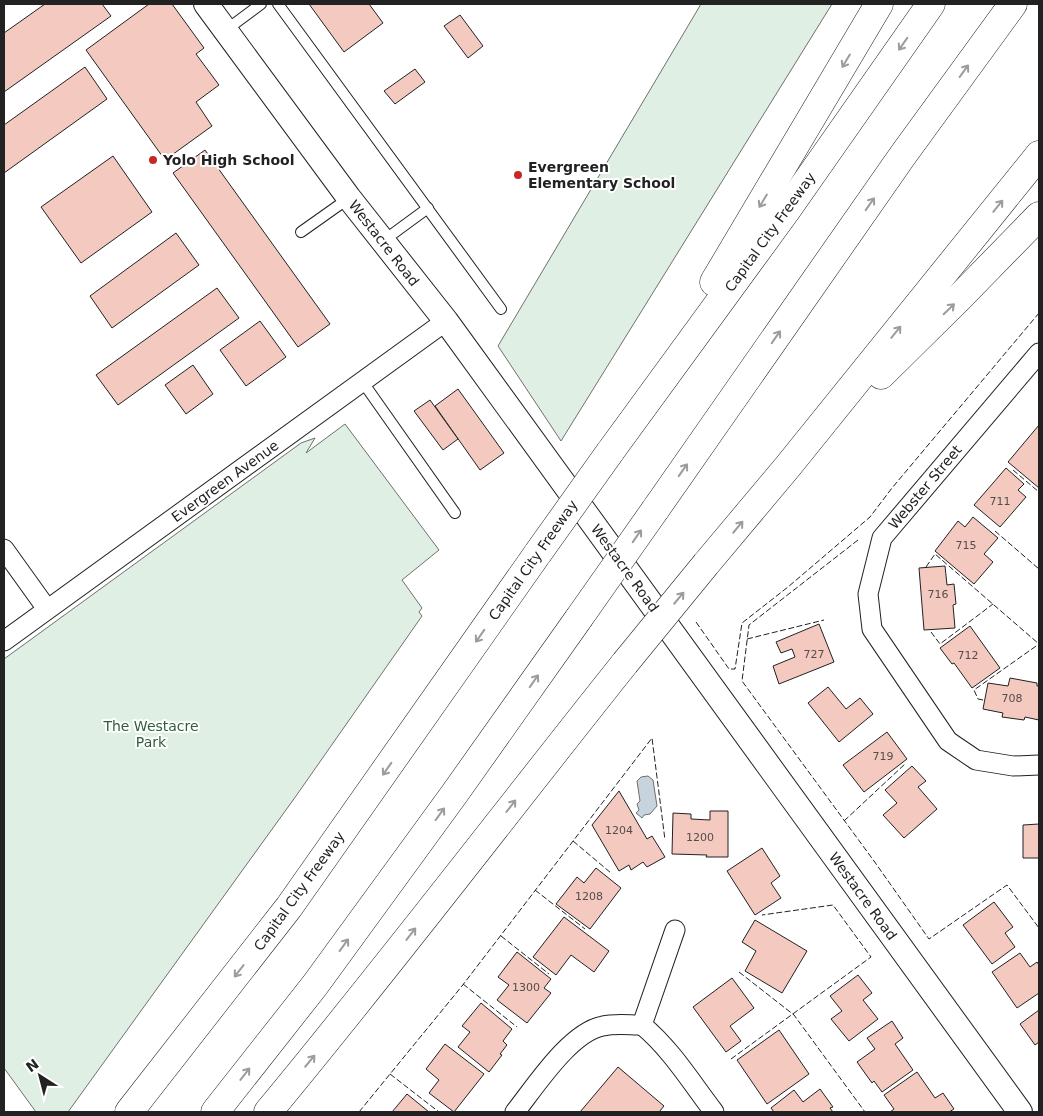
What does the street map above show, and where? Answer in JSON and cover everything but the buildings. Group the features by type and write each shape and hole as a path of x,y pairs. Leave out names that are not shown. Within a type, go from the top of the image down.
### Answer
{"highway":[{"path":"610,452 726,263 879,4"},
{"name":"Capital City Freeway","path":"129,1112 289,907 538,553 786,211 931,4"},
{"path":"215,1112 315,985 455,793 903,155 1013,4"},
{"path":"268,1112 334,1032 625,663 789,465 1039,155"},
{"path":"789,465 959,298 1039,216"}],"street":[{"name":"Westacre Road","path":"206,4 349,198 446,321 1020,1112"},
{"name":"Evergreen Avenue","path":"4,641 446,321"},
{"name":"Webster Street","path":"1039,353 882,538 868,594 872,629 948,741 976,760 1013,766 1039,766"},
{"path":"4,549 47,609"},
{"path":"642,1025 675,930"},
{"path":"516,1112 562,1053 576,1039 590,1030 601,1026 642,1025 655,1035 668,1050 714,1112"}],"lane":[{"path":"226,30 262,4"},
{"path":"278,4 501,309"},
{"path":"301,232 349,198"},
{"path":"383,241 428,208"},
{"path":"362,381 455,512"}],"green space":[{"path":"701,4 832,4 561,441 498,346"},
{"name":"The Westacre Park","path":"345,424 439,550 402,580 422,608 419,612 422,616 296,796 68,1112 36,1112 4,1068 4,659 301,443 315,438 306,453"}],"shaded area":[{"path":"648,776 653,780 657,806 650,814 644,815 642,818 636,813 639,810 637,804 640,801 637,781 641,777"}],"fence":[{"path":"696,622 729,669 735,669 742,623 788,587 870,517 892,488 1039,313"},
{"path":"1013,470 1039,492"},
{"path":"995,531 1039,569"},
{"path":"858,540 749,625 742,681 929,939 1007,885 1039,928"},
{"path":"926,567 935,554 1039,644"},
{"path":"931,632 940,644 993,604"},
{"path":"747,639 824,620"},
{"path":"983,700 978,699 974,690 1039,644"},
{"path":"359,1112 462,986 652,738 665,840"},
{"path":"844,821 905,764"},
{"path":"573,841 611,873"},
{"path":"535,890 585,929"},
{"path":"731,1059 871,957 833,905 762,915"},
{"path":"501,936 549,974"},
{"path":"739,972 794,1015 865,1112"},
{"path":"463,984 517,1027"},
{"path":"390,1074 439,1112"}],"place":[{"name":"Yolo High School","path":"153,160"},
{"name":"Evergreen Elementary School","path":"518,175"}]}
